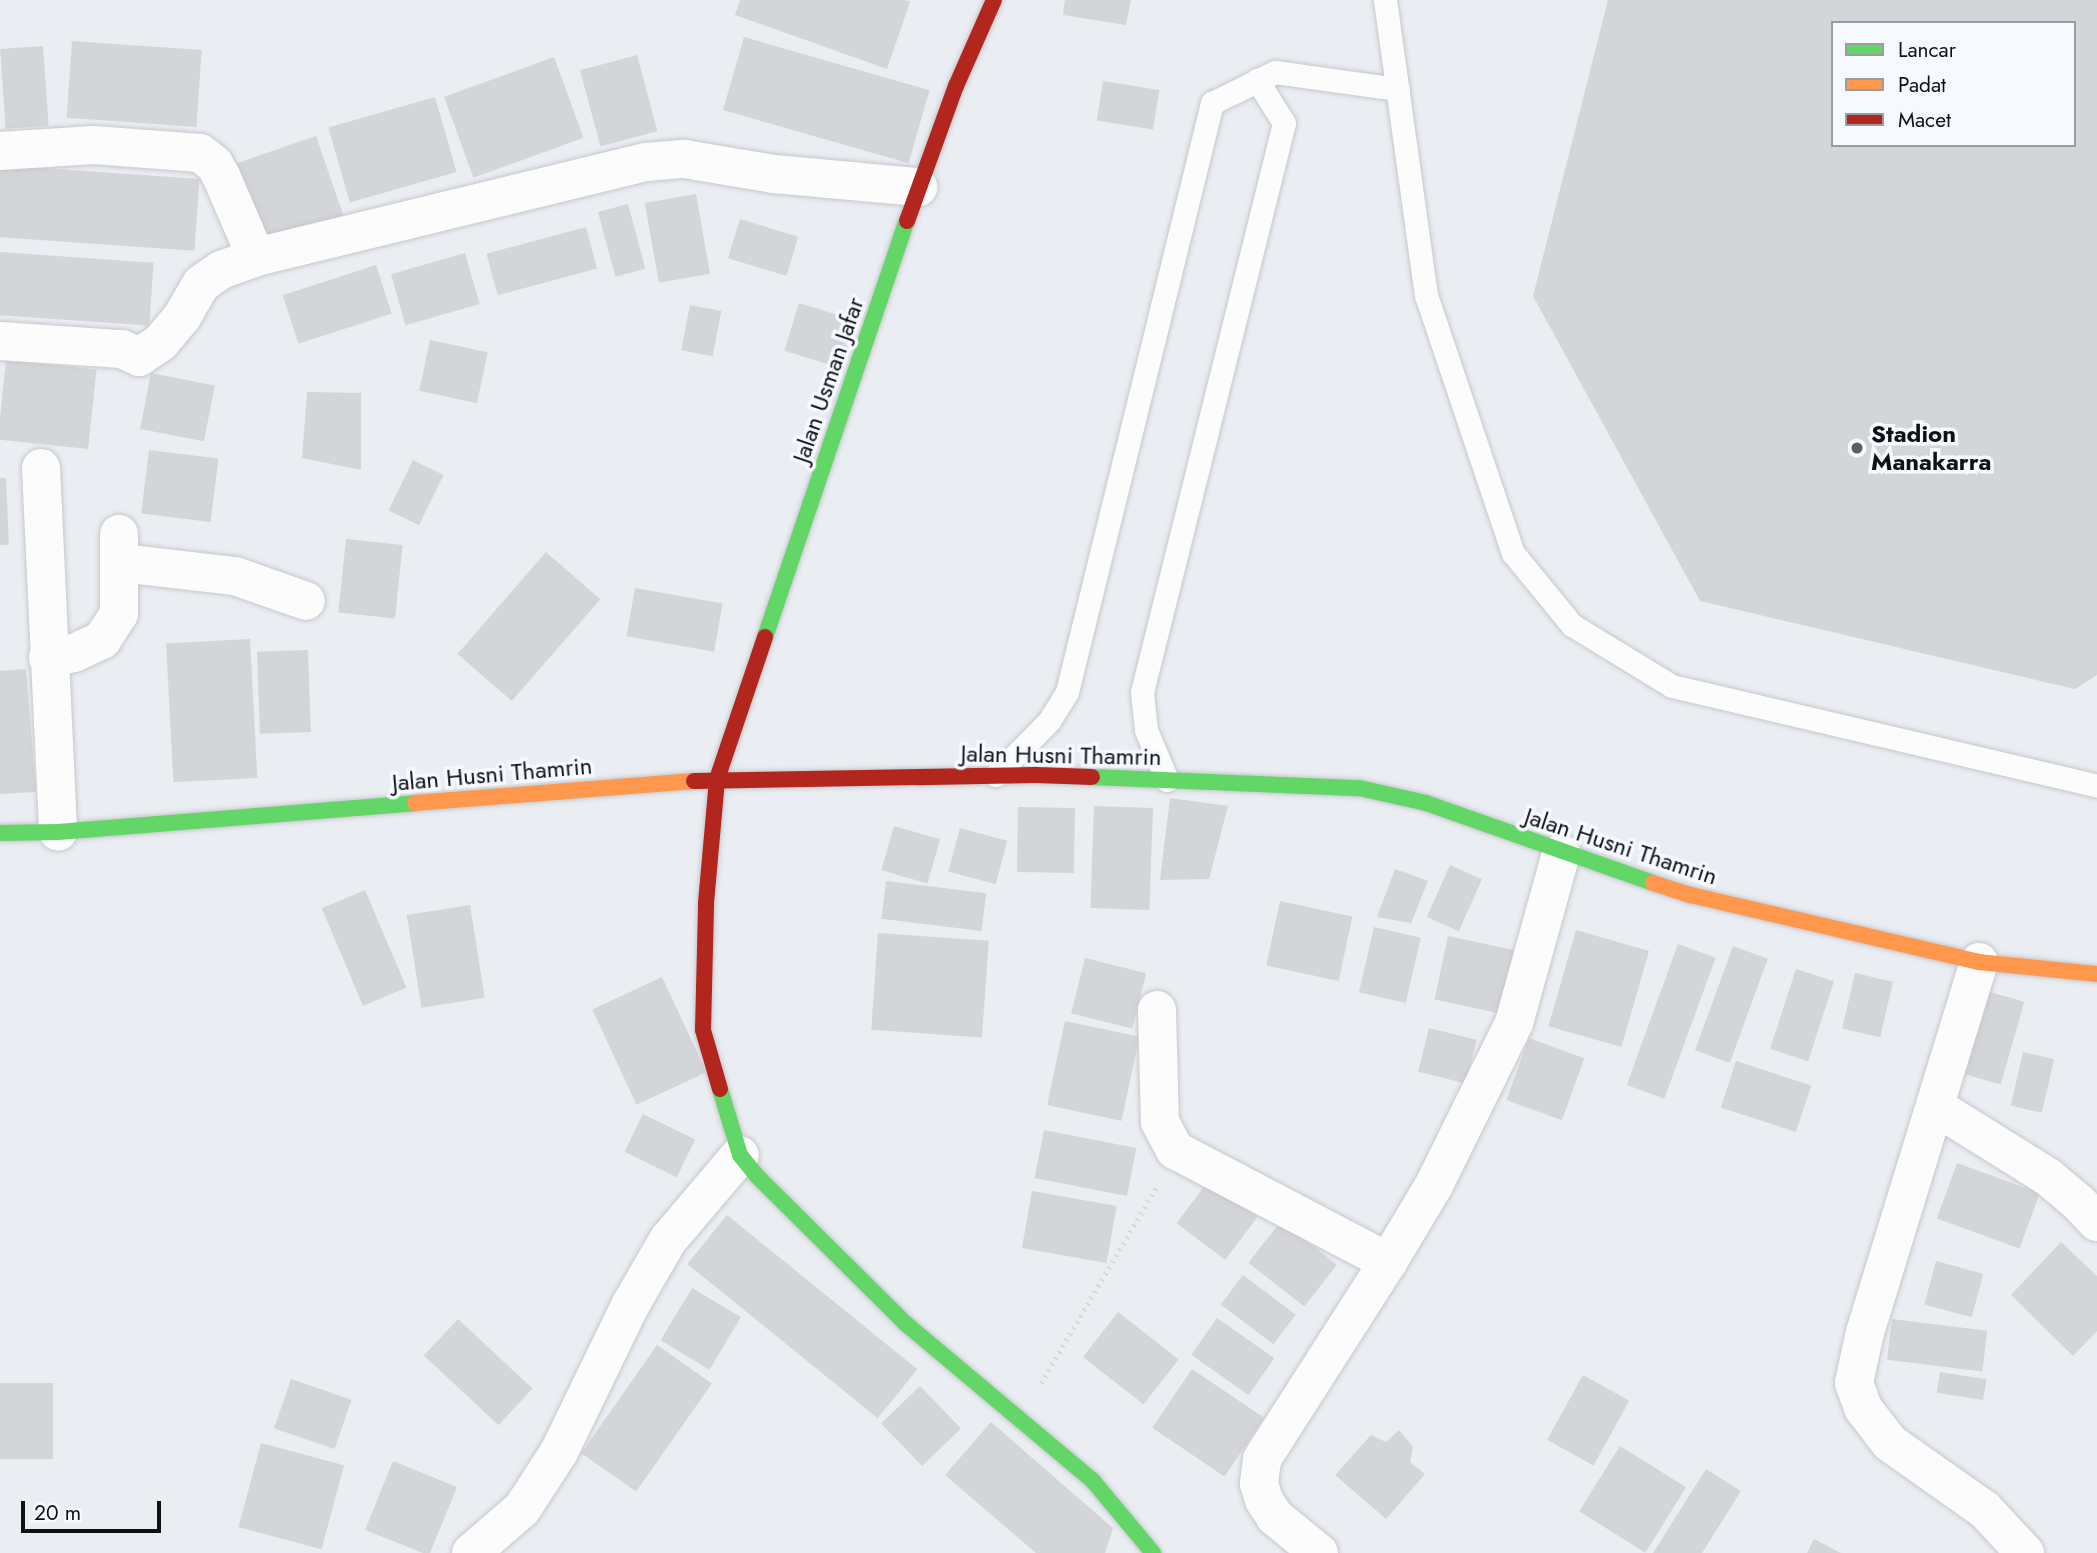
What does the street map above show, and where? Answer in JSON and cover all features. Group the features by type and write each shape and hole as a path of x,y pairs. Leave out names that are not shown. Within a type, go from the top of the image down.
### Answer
{"street":[{"name":"Jalan Usman Jafar","path":"740,1155 703,1030 706,903 718,779 918,187 956,86 994,0"},
{"path":"0,151 94,145 200,153 214,164 222,178 256,257"},
{"path":"0,341 122,349 139,357 161,342 182,317 201,284 221,270 256,257 648,162 685,159 774,174 918,187"},
{"path":"41,468 58,832"},
{"path":"48,658 74,653 102,640 120,614 120,549 235,576 306,601"},
{"name":"Jalan Husni Thamrin","path":"0,833 58,832 718,779 996,775 1359,788 1426,803 1561,853 1691,895 1979,962 2097,974"},
{"path":"1318,1553 1275,1517 1264,1500 1259,1484 1262,1459 1434,1185 1514,1023 1561,853"},
{"path":"1979,962 1865,1332 1854,1383 1863,1408 1889,1443 1985,1510 2025,1553"},
{"path":"1157,1010 1160,1122 1175,1150 1388,1262"},
{"path":"1936,1107 2048,1177 2097,1222"},
{"path":"471,1553 522,1509 559,1452 631,1304 668,1240 740,1155 757,1176 905,1323 1093,1480 1153,1553"}],"lane":[{"path":"1385,0 1426,295 1513,552 1572,625 1672,686 2097,786"},
{"path":"996,775 1049,722 1066,692 1212,103 1275,72 1398,89"},
{"path":"1167,780 1146,730 1142,692 1284,123 1257,80"}],"path":[{"path":"1016,1417 1053,1365 1143,1213 1175,1150"}],"building":[{"path":"740,0 910,2 887,69 735,15"},
{"path":"1065,0 1131,0 1126,25 1063,15"},
{"name":"Stadion Manakarra","path":"1608,0 2097,0 2097,675 2075,689 1700,601 1533,296"},
{"path":"744,37 930,90 909,163 723,110"},
{"path":"72,41 202,50 196,127 67,118"},
{"path":"43,46 49,126 6,129 0,49"},
{"path":"637,55 657,131 600,147 580,70"},
{"path":"554,57 583,138 473,178 444,97"},
{"path":"1103,81 1159,90 1153,129 1097,121"},
{"path":"435,97 456,172 350,203 328,128"},
{"path":"316,136 344,218 264,246 236,164"},
{"path":"0,165 200,179 194,251 0,237"},
{"path":"696,194 710,274 659,283 645,203"},
{"path":"628,204 645,269 615,277 598,212"},
{"path":"740,219 798,237 786,276 728,258"},
{"path":"586,227 597,269 498,295 487,254"},
{"path":"0,252 154,263 149,326 0,315"},
{"path":"465,253 480,304 406,325 391,274"},
{"path":"376,265 392,314 299,344 283,295"},
{"path":"799,303 859,321 845,369 784,351"},
{"path":"690,305 721,311 713,356 681,350"},
{"path":"430,340 488,352 477,403 419,391"},
{"path":"6,360 97,370 88,449 0,440"},
{"path":"151,373 215,385 204,441 140,429"},
{"path":"307,392 361,393 361,470 302,458"},
{"path":"149,450 218,459 211,522 141,514"},
{"path":"413,460 444,475 419,525 388,510"},
{"path":"0,478 6,478 9,545 0,545"},
{"path":"346,539 403,545 395,619 338,613"},
{"path":"546,552 600,599 512,701 457,654"},
{"path":"635,588 723,603 714,652 626,636"},
{"path":"250,639 257,778 173,782 166,643"},
{"path":"308,650 311,732 260,734 257,652"},
{"path":"26,669 36,792 0,794 0,671"},
{"path":"1170,798 1228,806 1209,879 1160,880"},
{"path":"1094,806 1153,808 1149,910 1090,908"},
{"path":"1018,807 1075,808 1074,873 1017,872"},
{"path":"894,826 940,839 927,883 881,870"},
{"path":"960,828 1007,841 996,884 948,871"},
{"path":"1450,865 1482,879 1459,931 1427,917"},
{"path":"1395,869 1428,881 1411,923 1377,917"},
{"path":"886,881 986,893 982,931 881,919"},
{"path":"365,890 406,988 363,1006 322,908"},
{"path":"1280,901 1352,916 1339,981 1266,966"},
{"path":"470,905 485,998 421,1008 407,915"},
{"path":"1374,927 1421,938 1406,1003 1359,992"},
{"path":"1576,930 1649,951 1621,1047 1548,1026"},
{"path":"878,933 989,941 982,1038 871,1030"},
{"path":"1448,936 1519,951 1506,1015 1434,1000"},
{"path":"1678,944 1716,958 1664,1099 1627,1085"},
{"path":"1733,946 1768,959 1730,1063 1695,1050"},
{"path":"1085,958 1146,973 1132,1029 1071,1013"},
{"path":"1796,969 1834,981 1808,1061 1770,1049"},
{"path":"1855,973 1893,982 1880,1037 1842,1029"},
{"path":"662,977 706,1072 637,1105 592,1010"},
{"path":"1983,990 2024,1002 2001,1085 1959,1073"},
{"path":"1065,1021 1139,1037 1121,1121 1047,1105"},
{"path":"1429,1028 1477,1040 1466,1084 1418,1072"},
{"path":"1529,1038 1584,1058 1562,1120 1506,1100"},
{"path":"2023,1052 2054,1059 2042,1113 2011,1106"},
{"path":"1736,1061 1811,1085 1796,1132 1721,1108"},
{"path":"643,1114 695,1139 677,1177 625,1152"},
{"path":"1044,1130 1136,1148 1127,1196 1035,1178"},
{"path":"1957,1163 2040,1193 2020,1249 1937,1218"},
{"path":"1209,1180 1258,1217 1225,1260 1177,1223"},
{"path":"1032,1191 1117,1206 1107,1263 1022,1248"},
{"path":"727,1215 917,1369 878,1418 687,1264"},
{"path":"1281,1221 1337,1265 1304,1306 1248,1263"},
{"path":"2061,1242 2097,1276 2097,1331 2073,1356 2011,1295"},
{"path":"1936,1261 1983,1274 1972,1317 1924,1304"},
{"path":"1243,1275 1296,1315 1273,1344 1221,1305"},
{"path":"692,1288 741,1317 709,1370 661,1340"},
{"path":"1118,1312 1179,1359 1144,1404 1083,1357"},
{"path":"1217,1318 1274,1358 1249,1395 1191,1355"},
{"path":"458,1319 533,1389 498,1425 424,1356"},
{"path":"1892,1319 1987,1331 1982,1371 1887,1360"},
{"path":"657,1345 712,1383 636,1492 581,1453"},
{"path":"1192,1369 1264,1418 1224,1477 1152,1428"},
{"path":"1940,1372 1986,1379 1983,1400 1937,1393"},
{"path":"1583,1375 1629,1401 1593,1465 1547,1440"},
{"path":"291,1379 352,1400 335,1449 274,1428"},
{"path":"0,1383 53,1383 53,1459 0,1459"},
{"path":"920,1386 961,1428 922,1466 881,1424"},
{"path":"991,1422 1113,1528 1105,1553 1036,1553 945,1475"},
{"path":"1399,1430 1413,1447 1410,1462 1425,1474 1386,1519 1335,1475 1371,1435 1386,1442"},
{"path":"261,1443 344,1465 322,1549 238,1527"},
{"path":"1620,1446 1686,1487 1645,1553 1579,1511"},
{"path":"393,1461 457,1487 430,1553 423,1553 365,1530"},
{"path":"1706,1469 1741,1491 1702,1553 1653,1553"},
{"path":"1814,1539 1841,1553 1807,1553"}],"traffic: fast":[{"path":"765,637 907,221"},
{"path":"1092,777 1359,788 1426,803 1653,883"},
{"path":"0,833 58,832 415,803"},
{"path":"720,1089 740,1155 757,1176 905,1323 1093,1481 1153,1553"}],"traffic: slow":[{"path":"415,803 694,781"},
{"path":"1653,883 1691,895 1979,962 2097,974"}],"traffic: jam":[{"path":"907,221 956,86 994,0"},
{"path":"720,1089 703,1030 706,903 717,779 765,637"},
{"path":"694,781 1036,775 1092,777"}],"place":[{"name":"Stadion Manakarra","path":"1857,448"}]}
